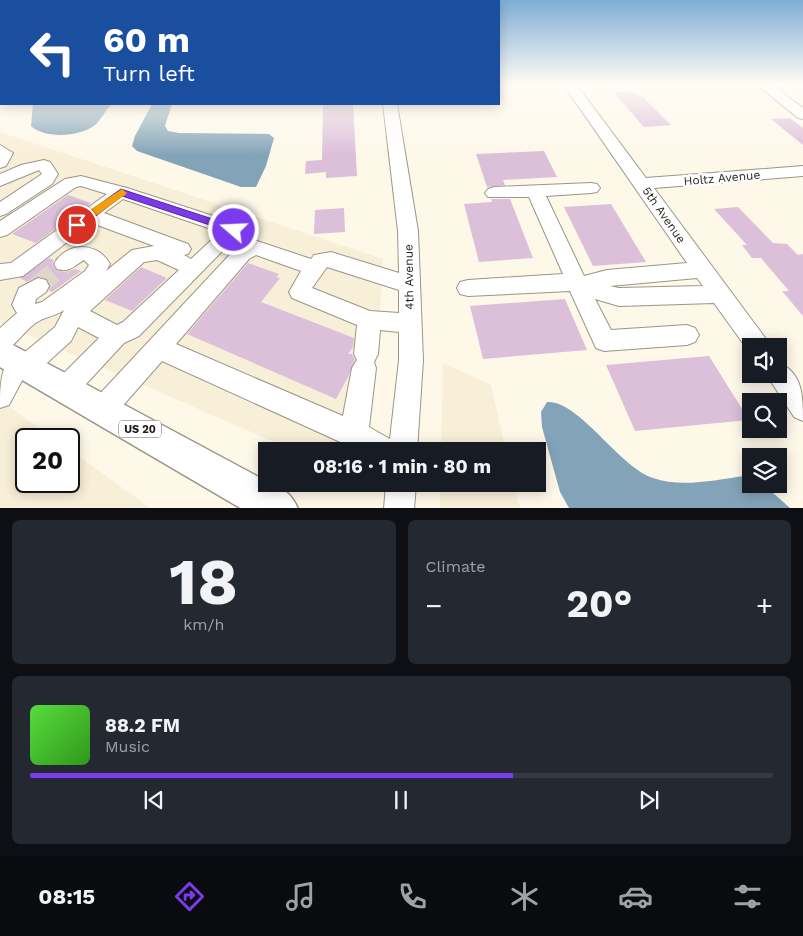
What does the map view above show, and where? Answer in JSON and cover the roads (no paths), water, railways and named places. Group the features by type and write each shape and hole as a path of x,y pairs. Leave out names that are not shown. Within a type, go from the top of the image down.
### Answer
{"main road":[{"name":"US 20","path":"12,355 279,508"}],"street":[{"name":"4th Avenue","path":"391,108 408,231 411,360 405,442"},
{"name":"5th Avenue","path":"586,108 752,338"},
{"path":"0,150 5,153 0,163"},
{"path":"0,180 17,170 32,166 44,165 50,174 46,180 0,210"},
{"name":"Holtz Avenue","path":"642,184 803,171"},
{"path":"0,230 72,183 82,180 234,230 131,329 116,336 67,387"},
{"path":"494,193 591,188"},
{"path":"535,191 604,342 687,335"},
{"path":"0,272 16,270 121,192"},
{"path":"90,215 194,267"},
{"path":"104,408 242,254 254,247 315,268"},
{"path":"0,396 12,355 31,314 49,309 92,277 100,264 94,256 84,252 64,264"},
{"path":"12,355 63,334 74,314 138,255 159,253 194,267"},
{"path":"409,285 331,259 321,260 301,287 300,292 369,320 410,323"},
{"path":"578,285 607,278 703,270"},
{"path":"468,288 567,282 619,297 720,294"},
{"path":"31,314 22,305 27,294 38,286"},
{"path":"74,314 116,336"},
{"path":"354,435 369,320"},
{"path":"158,348 373,442"},
{"path":"785,383 803,408"},
{"path":"399,508 400,492"}],"water":[{"path":"33,108 108,108 95,125 81,132 53,135 31,126"},
{"path":"150,108 171,108 165,126 168,131 179,133 269,134 274,138 266,166 256,187 241,187 137,151 132,146 135,136"},
{"path":"547,402 559,404 572,411 626,461 653,478 686,483 742,476 742,493 773,493 790,508 569,508 560,492 542,427 541,412"}],"tunnel":[{"path":"38,286 64,264"}]}
